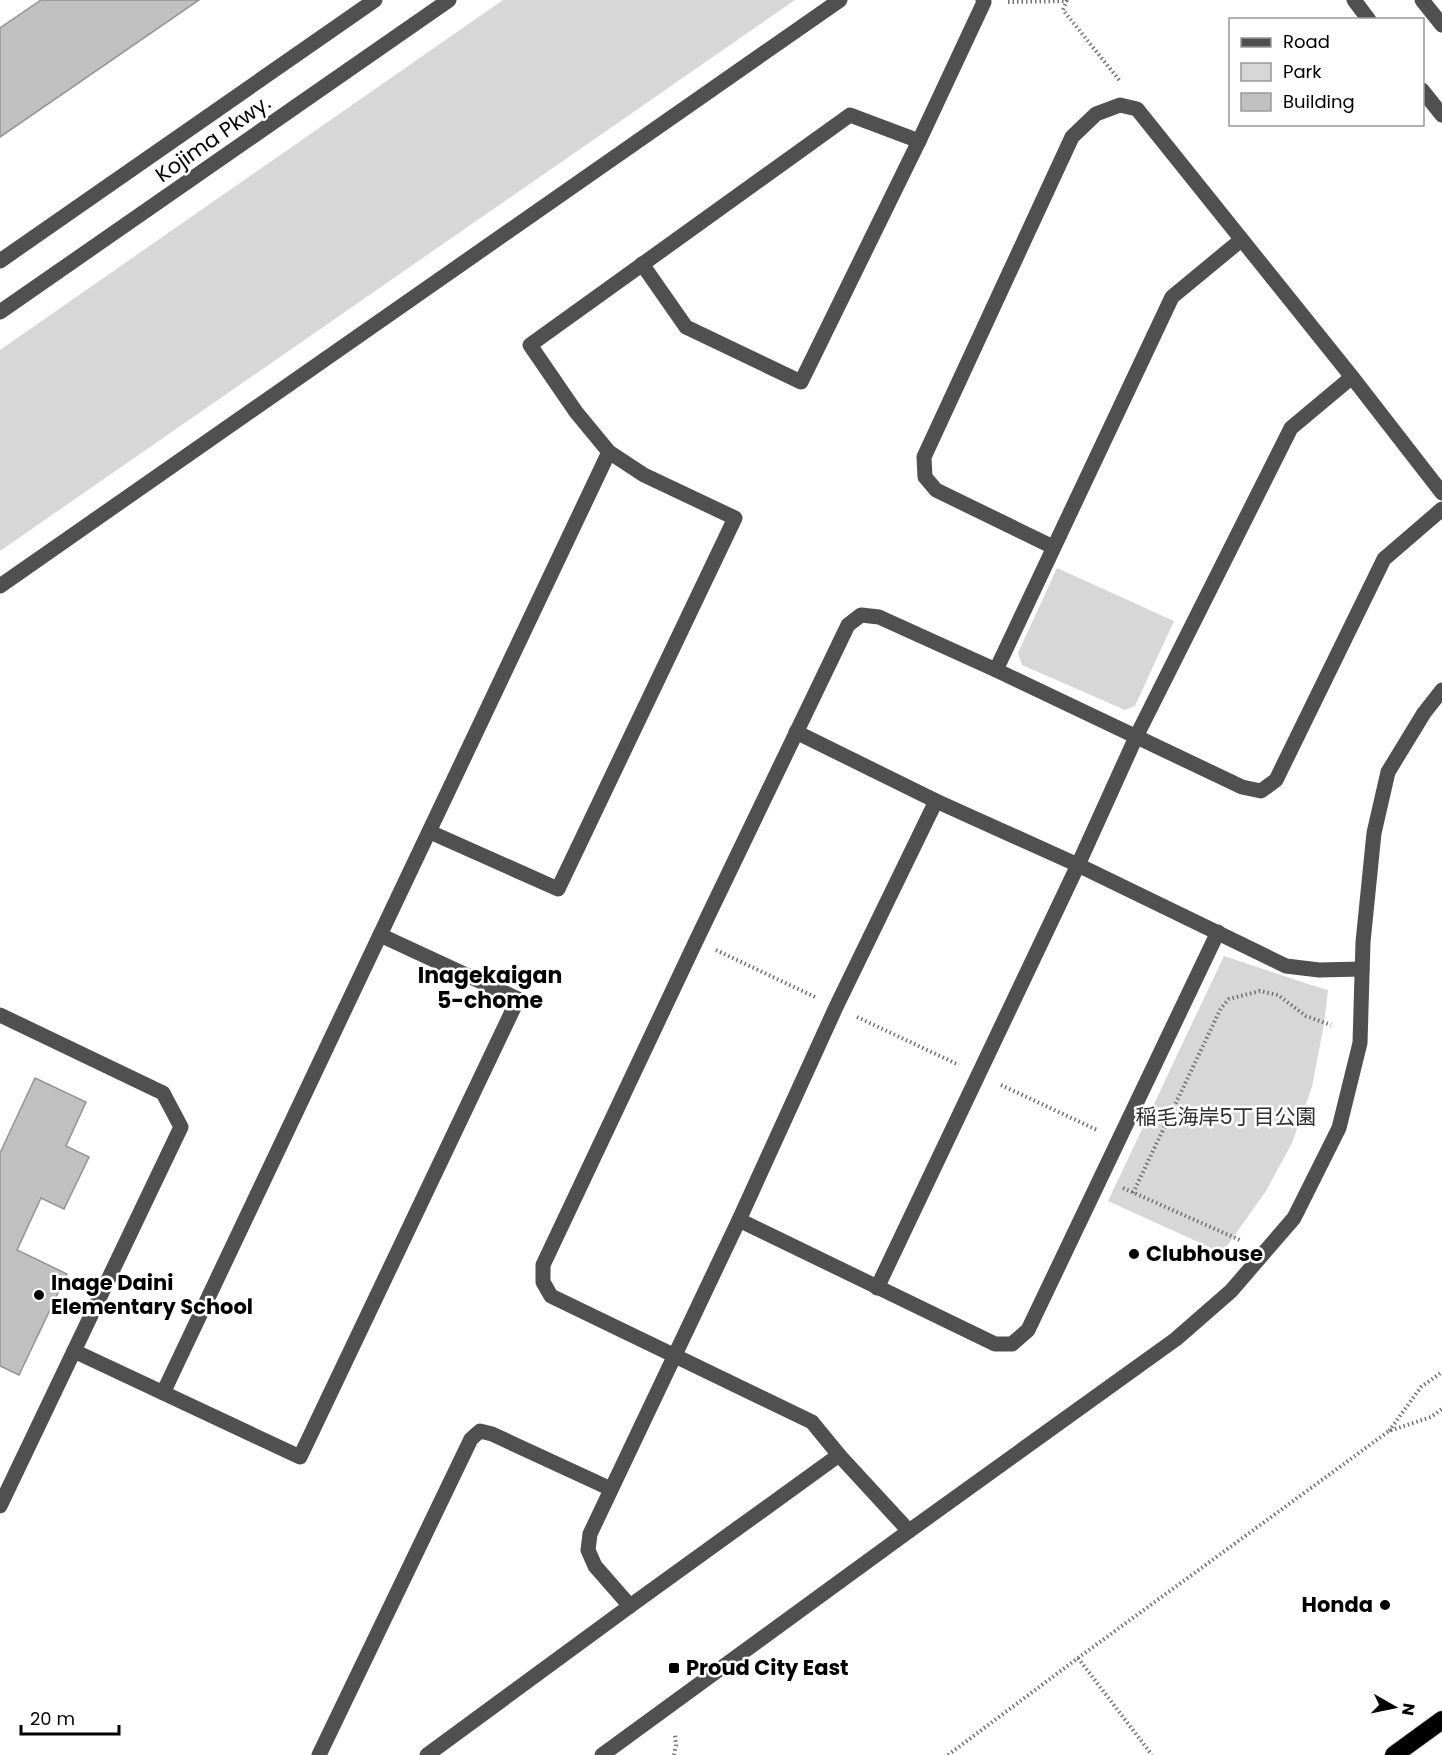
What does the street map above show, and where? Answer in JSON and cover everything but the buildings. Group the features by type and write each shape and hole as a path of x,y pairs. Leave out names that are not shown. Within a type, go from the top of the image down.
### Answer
{"highway":[{"path":"1394,1755 1442,1720"}],"street":[{"name":"Kojima Pkwy.","path":"0,261 375,0"},
{"name":"Kojima Pkwy.","path":"0,312 449,0"},
{"path":"0,586 840,0"},
{"path":"1354,0 1368,18"},
{"path":"1422,0 1442,26"},
{"path":"642,264 686,327 801,382 919,141 984,1"},
{"path":"1424,92 1442,115"},
{"path":"1053,547 936,490 925,477 924,457 1072,138 1096,114 1120,105 1137,109 1442,493"},
{"path":"430,832 558,890 735,518 644,475 609,452 576,412 530,345 850,115 919,141"},
{"path":"996,670 1172,297 1241,240"},
{"path":"877,1288 1078,865 1136,737 1291,428 1352,377"},
{"path":"163,1393 609,452"},
{"path":"909,1531 812,1422 551,1296 543,1282 543,1265 848,625 861,615 879,617 1242,787 1261,791 1276,780 1384,559 1442,509"},
{"path":"603,1755 1176,1339 1231,1291 1294,1218 1339,1128 1360,1043 1362,969 1374,833 1388,772 1424,713 1442,690"},
{"path":"796,732 936,801 1078,865 1286,966 1319,970 1362,969"},
{"path":"630,1606 595,1566 588,1550 590,1534 739,1220 836,1006 936,801"},
{"path":"739,1220 995,1344 1012,1344 1028,1330 1218,932"},
{"path":"74,1351 300,1457 518,999 381,935"},
{"path":"0,1015 163,1093 181,1127 0,1506"},
{"path":"319,1755 471,1439 480,1431 492,1434 611,1489"},
{"path":"427,1755 839,1455"}],"path":[{"path":"984,1 1067,0 1063,10 1121,82 1120,105"},
{"path":"696,941 1118,1140"},
{"path":"1133,1193 1221,1008 1229,999 1260,991 1278,995 1306,1016 1331,1025"},
{"path":"1100,1178 1244,1241"},
{"path":"1389,1431 1421,1387 1442,1372"},
{"path":"948,1755 1389,1431 1431,1417 1442,1409"},
{"path":"1078,1658 1152,1755"},
{"path":"674,1755 675,1735"}],"green space":[{"path":"503,0 795,0 0,551 0,350"},
{"path":"1057,568 1174,621 1135,706 1125,710 1022,665 1018,653"},
{"name":"稲毛海岸5丁目公園","path":"1224,956 1328,990 1312,1087 1292,1143 1266,1191 1222,1253 1108,1201"}],"place":[{"name":"Clubhouse","path":"1134,1254"},
{"name":"Inage Daini Elementary School","path":"39,1295"},
{"name":"Honda","path":"1385,1605"},
{"name":"Proud City East","path":"674,1668"}],"district":[{"name":"Inagekaigan 5-chome","path":"490,988"}]}
